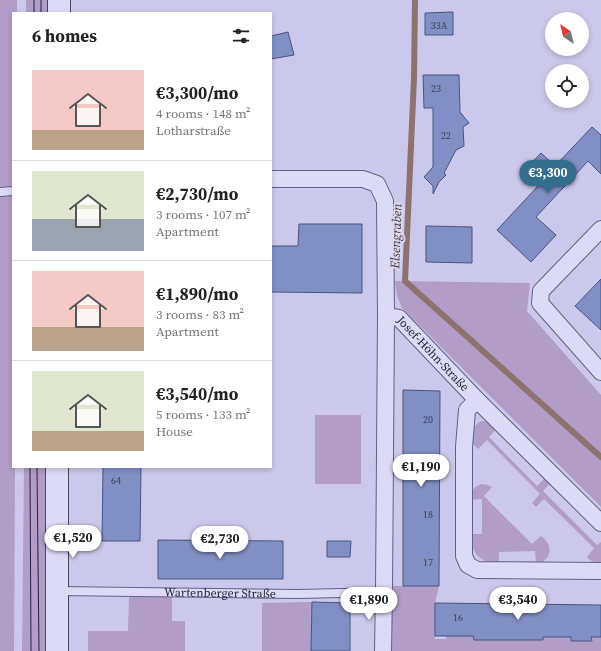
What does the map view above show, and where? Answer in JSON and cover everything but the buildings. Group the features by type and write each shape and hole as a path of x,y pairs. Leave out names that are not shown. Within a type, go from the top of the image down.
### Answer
{"street":[{"path":"59,0 59,12"},
{"name":"Josef-Höhn-Straße","path":"272,179 363,179 377,184 385,201 386,316 399,318 477,400 601,523"},
{"path":"601,229 541,291 540,303 601,372"},
{"path":"383,651 386,316"},
{"name":"Josef-Höhn-Straße","path":"477,400 467,410 464,447 464,556 468,565 477,570 601,571"},
{"path":"57,468 57,651"}],"lane":[{"path":"0,192 12,191"},
{"name":"Wartenberger Straße","path":"56,591 298,594 384,592"}],"shaded area":[{"path":"0,0 17,0 17,12 12,12 12,468 15,468 14,651 0,651"},
{"path":"26,0 49,0 49,12 26,12"},
{"path":"395,281 530,283 527,311 601,395 601,507 402,308 397,296"},
{"path":"315,415 361,415 361,484 315,484"},
{"path":"481,421 488,422 497,428 489,437 537,486 545,478 550,483 543,491 597,545 601,542 601,563 593,562 587,557 594,548 544,499 536,507 532,503 540,494 487,440 478,449 475,446 472,442 471,434 474,427"},
{"path":"24,468 46,468 46,651 22,651"},
{"path":"481,484 492,487 484,496 532,544 541,536 545,540 548,544 549,552 545,560 536,564 535,551 499,552 499,564 486,561 478,555 472,546 469,534 482,534 482,499 470,500 473,490"},
{"path":"388,586 439,586 435,603 435,639 446,639 446,636 473,636 474,640 542,640 543,637 571,637 571,640 592,641 591,637 601,637 601,651 388,651"},
{"path":"129,597 172,597 172,621 185,621 185,651 88,651 88,631 128,631"},
{"path":"312,602 311,651 262,651 262,603"}],"waterway":[{"name":"Elsengraben","path":"415,0 414,78 405,281 601,457"}],"tram line":[{"path":"34,0 34,12"},
{"path":"41,0 41,12"},
{"path":"30,468 31,651"},
{"path":"37,468 39,651"}]}
